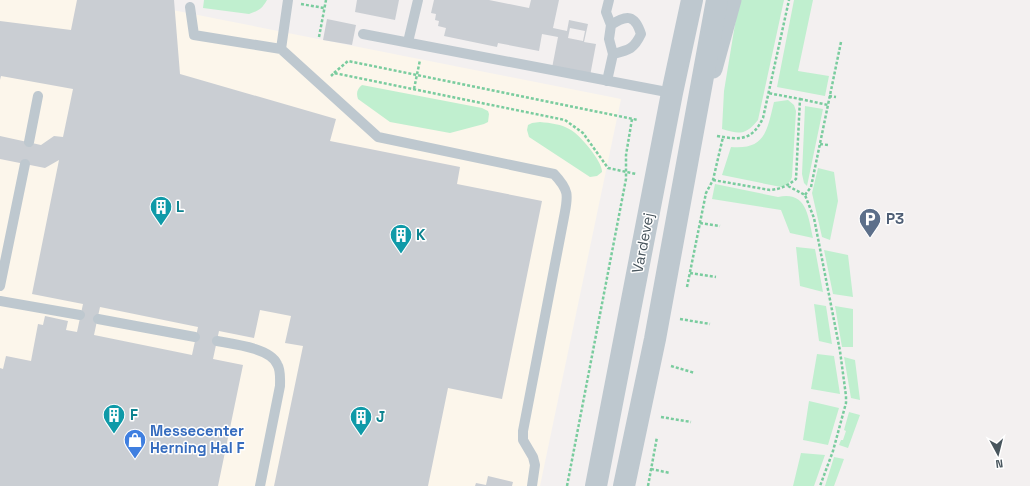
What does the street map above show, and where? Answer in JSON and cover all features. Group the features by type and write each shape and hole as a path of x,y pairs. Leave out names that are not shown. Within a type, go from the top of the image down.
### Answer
{"street":[{"name":"Vardevej","path":"596,486 672,93 692,0"},
{"name":"Vardevej","path":"624,486 655,339 717,0"},
{"name":"Vardevej","path":"697,110 714,66 732,0"}],"lane":[{"path":"408,42 418,0"},
{"path":"607,81 613,54 609,39 611,25 606,12 609,0"},
{"path":"281,49 288,1"},
{"path":"190,6 194,35 281,49 378,137 554,174 564,184 567,193 564,217 523,431 523,440 533,457 535,465 532,486"},
{"path":"611,25 620,18 634,20 641,34 636,45 629,50 613,54"},
{"path":"363,34 672,93"},
{"path":"29,142 38,96"},
{"path":"0,286 25,164"},
{"path":"0,301 80,315"},
{"path":"98,319 195,337"},
{"path":"217,341 258,350 269,355 278,364 280,371 280,386 260,486"}],"path":[{"path":"319,37 326,0"},
{"path":"717,136 745,138 753,134 759,127 763,118 789,0"},
{"path":"288,1 324,8"},
{"path":"805,195 811,187 841,42"},
{"path":"414,89 422,45"},
{"path":"320,85 348,61 638,120"},
{"path":"334,73 565,120 583,133 608,168 626,173"},
{"path":"768,93 828,105"},
{"path":"829,96 836,97"},
{"path":"713,180 770,190 788,186 796,179 800,99"},
{"path":"567,486 626,179 626,155 632,119"},
{"path":"706,193 713,180 723,137"},
{"path":"820,144 828,145"},
{"path":"788,186 805,195 814,218 840,350 846,396 846,403 833,451 820,486"},
{"path":"700,223 720,226"},
{"path":"690,273 716,277"},
{"path":"680,319 710,324"},
{"path":"671,366 695,373"},
{"path":"661,417 691,422"},
{"path":"651,469 670,473"}],"shaded area":[{"path":"0,0 122,0 621,99 540,486 0,486"}],"green space":[{"path":"204,0 267,0 260,9 249,14 203,8"},
{"path":"739,0 784,0 758,120 749,129 737,133 722,129 724,91"},
{"path":"794,0 813,0 798,71 829,76 825,96 777,87"},
{"path":"362,85 482,108 488,111 488,122 450,133 390,122 358,99 357,91"},
{"path":"788,100 794,105 796,111 792,177 787,185 781,187 722,175 731,147 752,145 758,141 767,129 774,102"},
{"path":"805,106 823,109 807,186 804,183 802,174"},
{"path":"540,122 560,125 575,133 595,156 599,162 602,172 597,176 590,177 529,137 527,130 528,125"},
{"path":"818,168 834,172 838,201 830,240 822,237 812,193"},
{"path":"715,184 778,197 788,196 795,198 804,207 810,221 813,238 790,233 781,210 712,199"},
{"path":"796,247 815,249 823,292 800,286"},
{"path":"824,250 848,255 853,297 833,294"},
{"path":"814,304 826,306 832,344 819,341"},
{"path":"835,306 853,309 853,347 842,347"},
{"path":"817,354 834,356 840,394 811,389"},
{"path":"844,357 855,360 860,400 851,398"},
{"path":"809,401 839,408 828,445 803,440"},
{"path":"849,412 860,415 848,448 839,445 841,440 843,440 846,431 844,430"},
{"path":"801,453 825,455 814,486 793,486"},
{"path":"834,457 844,459 834,486 825,486"}],"building":[{"path":"77,0 174,0 180,74 336,119 330,141 460,167 457,184 542,201 502,399 448,388 428,486 274,486 303,346 285,343 291,316 260,310 254,338 219,331 213,359 243,365 218,486 0,486 0,368 3,369 6,356 31,361 38,324 43,325 45,316 68,321 66,330 77,332 83,304 32,294 59,160 45,168 0,159 0,136 41,145 54,136 63,137 73,89 1,76 0,80 0,21 71,30","holes":["100,307 198,327 192,355 94,335"]},
{"path":"357,0 399,0 395,20 355,12"},
{"path":"434,0 489,0 529,8 531,0 559,0 553,28 567,31 569,20 588,24 584,42 596,44 590,76 552,68 558,37 542,34 539,51 498,43 497,47 444,36 446,28 438,26 439,21 435,20 436,14 431,13","holes":["570,28 585,31 583,41 568,38"]},
{"path":"327,19 356,25 352,45 323,40"},
{"path":"488,476 513,482 512,486 475,486 476,483 486,485"}],"place":[{"name":"L","path":"161,226"},
{"name":"P3","path":"870,238"},
{"name":"K","path":"401,254"},
{"name":"F","path":"114,434"},
{"name":"J","path":"361,436"},
{"name":"Messecenter Herning Hal F","path":"135,460"}]}
